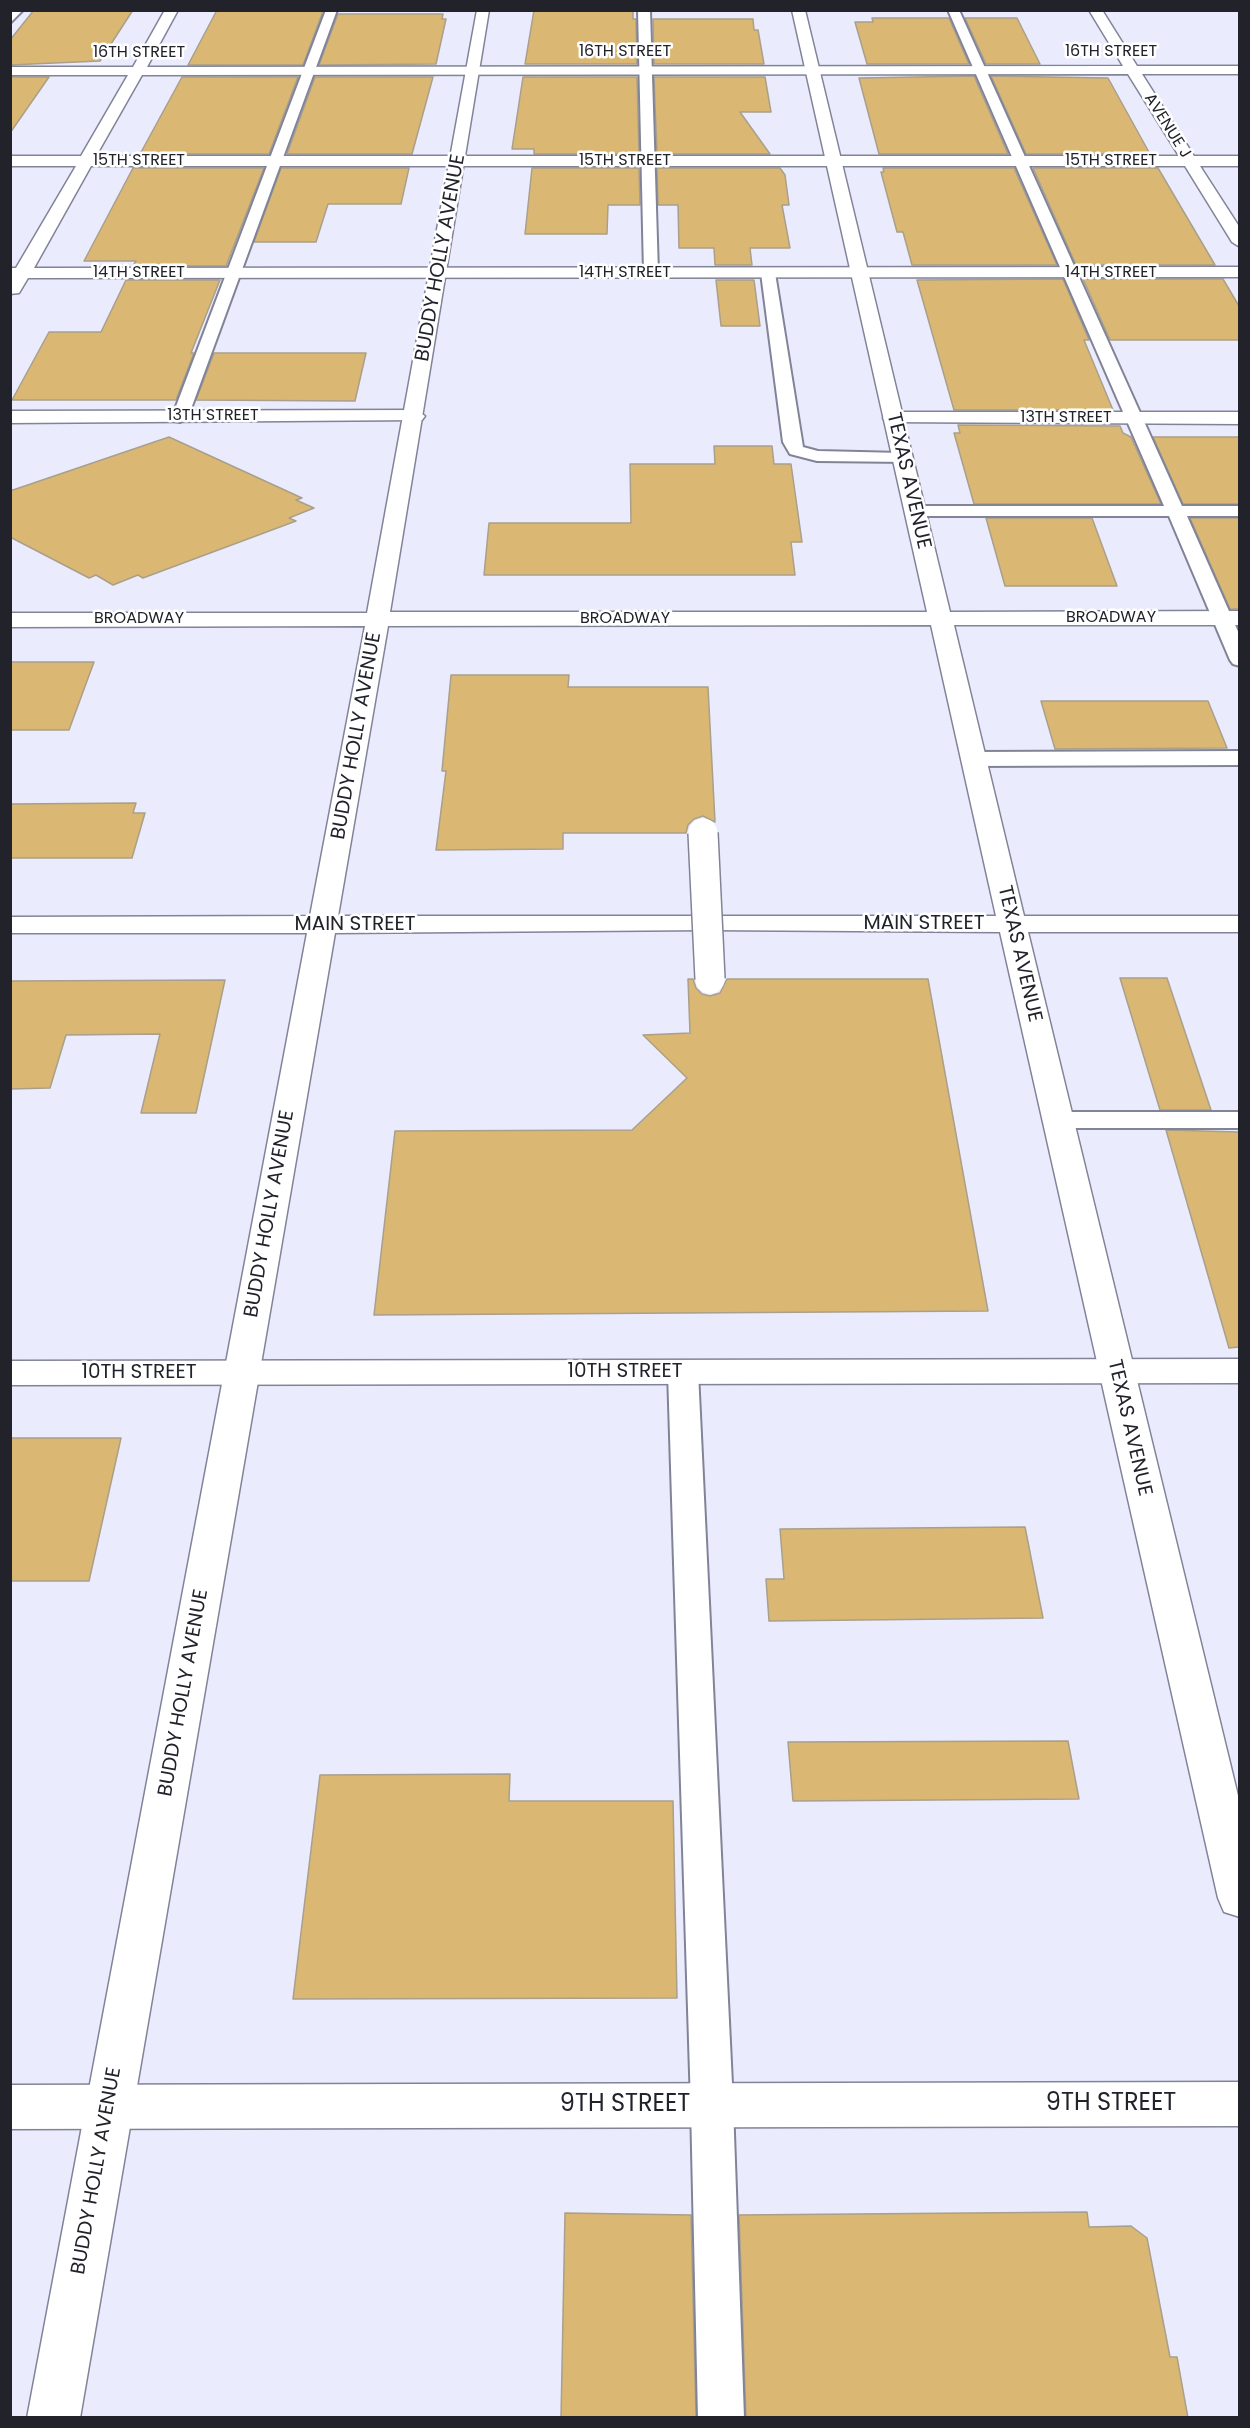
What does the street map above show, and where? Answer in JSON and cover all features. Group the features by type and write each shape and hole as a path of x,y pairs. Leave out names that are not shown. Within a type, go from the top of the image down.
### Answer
{"street":[{"path":"10,293 16,273 86,161 172,10"},
{"name":"BUDDY HOLLY AVENUE","path":"53,2418 415,416 483,10"},
{"name":"TEXAS AVENUE","path":"798,10 1239,1899"},
{"name":"AVENUE J","path":"1095,10 1239,242"},
{"name":"16TH STREET","path":"10,71 1239,70"},
{"name":"15TH STREET","path":"10,161 1239,160"},
{"name":"14TH STREET","path":"16,273 1239,272"},
{"name":"13TH STREET","path":"10,417 415,416"},
{"name":"13TH STREET","path":"893,418 1239,418"},
{"name":"BROADWAY","path":"10,620 1230,618"},
{"path":"703,833 710,979"},
{"name":"MAIN STREET","path":"10,925 1239,924"},
{"name":"10TH STREET","path":"10,1373 1239,1371"},
{"name":"9TH STREET","path":"10,2107 1239,2104"}],"lane":[{"path":"10,20 18,10"},
{"path":"180,417 332,10"},
{"path":"644,10 646,161 651,273"},
{"path":"953,10 1175,511 1230,618 1239,660"},
{"path":"768,273 792,442 796,450 817,456 902,458"},
{"path":"915,511 1239,511"},
{"path":"973,759 1239,758"},
{"path":"1058,1120 1239,1120"},
{"path":"683,1372 712,2105 721,2418"}],"building":[{"path":"34,10 133,10 100,61 10,65 10,40"},
{"path":"217,10 322,10 322,14 303,65 188,65"},
{"path":"534,10 633,10 633,19 636,19 637,64 525,64"},
{"path":"338,14 443,14 442,19 446,19 436,64 319,65"},
{"path":"872,18 949,18 969,64 867,64 855,22 873,22"},
{"path":"965,18 1017,18 1040,64 986,64"},
{"path":"653,19 753,19 754,30 758,30 764,64 654,64"},
{"path":"974,76 1008,154 879,154 859,78"},
{"path":"991,76 1108,78 1150,154 1026,154"},
{"path":"10,77 49,77 10,133"},
{"path":"182,77 298,77 269,154 140,154"},
{"path":"315,77 433,77 412,154 287,154"},
{"path":"523,77 637,77 639,154 534,154 534,149 512,149"},
{"path":"654,77 765,77 771,112 740,112 770,154 657,154"},
{"path":"133,168 264,168 226,266 133,266 136,261 84,261"},
{"path":"281,168 409,168 401,204 328,204 316,242 254,242"},
{"path":"532,168 639,168 640,205 608,205 607,234 525,234"},
{"path":"657,168 780,168 785,175 789,205 782,205 790,248 750,248 752,265 715,265 714,248 679,248 678,205 658,205"},
{"path":"883,168 1014,168 1057,265 912,265 903,232 897,232 881,172 884,172"},
{"path":"1033,168 1158,168 1215,265 1076,265"},
{"path":"1063,279 1089,340 1084,340 1113,410 954,410 917,280"},
{"path":"1083,279 1223,279 1239,306 1239,340 1110,340"},
{"path":"126,280 220,280 191,353 194,353 176,400 12,400 49,332 101,332"},
{"path":"716,280 754,280 760,326 721,326"},
{"path":"214,353 366,353 355,401 196,400"},
{"path":"958,425 1120,426 1123,433 1131,437 1161,504 974,504 954,433 960,433"},
{"path":"169,437 302,498 296,500 314,508 289,518 296,521 143,578 138,575 113,585 96,575 89,578 10,537 10,491"},
{"path":"1153,437 1239,437 1239,504 1183,504"},
{"path":"714,446 772,446 774,464 791,464 802,542 791,542 795,575 484,575 489,523 631,523 630,464 715,464"},
{"path":"986,518 1092,518 1117,586 1005,586"},
{"path":"1190,518 1239,518 1239,609 1230,609"},
{"path":"10,662 94,662 69,730 10,730"},
{"path":"451,675 569,675 568,687 708,687 715,822 703,816 694,819 688,825 686,833 563,833 563,849 436,850 446,771 442,771"},
{"path":"1041,701 1208,701 1227,748 1055,749"},
{"path":"136,803 133,813 145,813 132,858 10,858 10,804"},
{"path":"1120,978 1167,978 1211,1110 1160,1110"},
{"path":"688,979 693,979 696,988 702,994 710,996 720,993 727,979 928,979 988,1311 374,1315 395,1131 632,1130 687,1078 643,1035 690,1033"},
{"path":"225,980 196,1113 141,1113 160,1034 66,1035 50,1088 10,1089 10,981"},
{"path":"1166,1130 1239,1132 1239,1347 1229,1348"},
{"path":"10,1438 121,1438 89,1581 10,1581"},
{"path":"1025,1527 1043,1618 769,1621 766,1579 784,1579 780,1529"},
{"path":"1068,1741 1079,1799 793,1801 788,1742"},
{"path":"510,1774 509,1801 673,1801 677,1998 293,1999 320,1775"},
{"path":"1087,2212 1089,2227 1131,2226 1147,2238 1170,2357 1177,2357 1188,2418 746,2418 739,2215"},
{"path":"565,2213 691,2215 696,2418 561,2418"}]}
